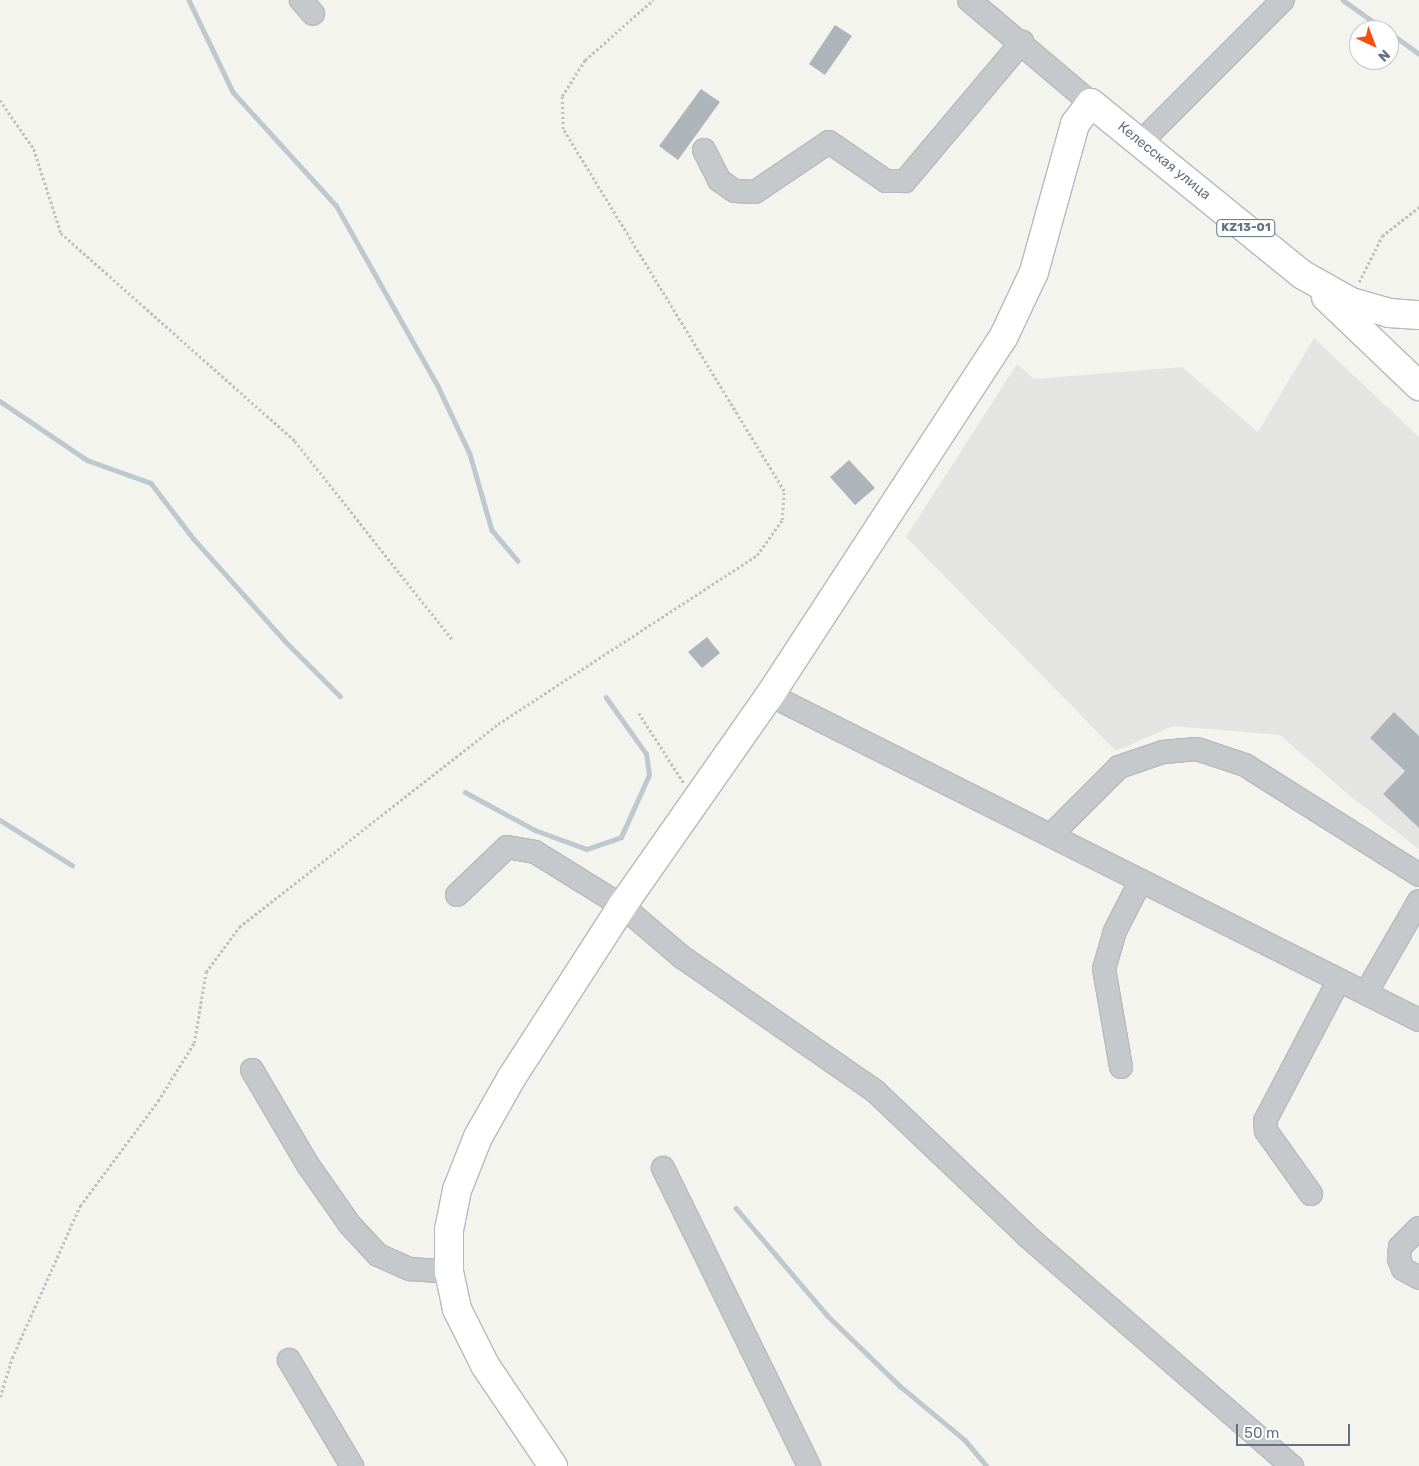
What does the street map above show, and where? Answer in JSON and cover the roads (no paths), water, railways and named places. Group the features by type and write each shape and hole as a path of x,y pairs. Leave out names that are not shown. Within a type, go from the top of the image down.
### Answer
{"main road":[{"name":"Келесская улица","path":"1091,102 1142,141 1304,275 1351,302 1389,313 1419,315"},
{"path":"553,1466 485,1365 457,1309 449,1272 448,1230 458,1190 478,1137 512,1076 622,906 770,695 1003,338 1034,272 1075,124 1091,102"},
{"path":"1304,275 1419,386"}],"street":[{"path":"969,0 1022,42 1091,102"},
{"path":"1142,141 1283,0"},
{"path":"704,150 719,180 735,191 755,192 830,142 886,181 905,181 1022,42"},
{"path":"770,695 1419,1020"},
{"path":"1051,835 1119,767 1163,752 1197,750 1245,765 1419,875"},
{"path":"457,895 506,847 535,852 622,906 682,957 875,1091 1028,1236 1292,1466"},
{"path":"1122,1067 1104,969 1114,933 1141,880"},
{"path":"1366,993 1419,901"},
{"path":"1311,1194 1266,1131 1265,1121 1339,980"},
{"path":"252,1070 308,1165 350,1225 378,1255 410,1269 449,1272"},
{"path":"663,1168 809,1466"},
{"path":"1419,1228 1400,1248 1399,1259 1404,1269 1419,1278"},
{"path":"289,1360 352,1466"}],"waterway":[{"path":"189,0 233,92 336,205 438,386 470,454 492,530 518,561"},
{"path":"1343,0 1371,20"},
{"path":"1399,39 1419,54"},
{"path":"0,401 87,460 151,483 193,538 285,641 340,696"},
{"path":"465,792 535,830 587,849 621,837 649,775 646,754 606,698"},
{"path":"0,820 72,865"},
{"path":"736,1208 827,1315 900,1386 965,1440 987,1466"}]}
